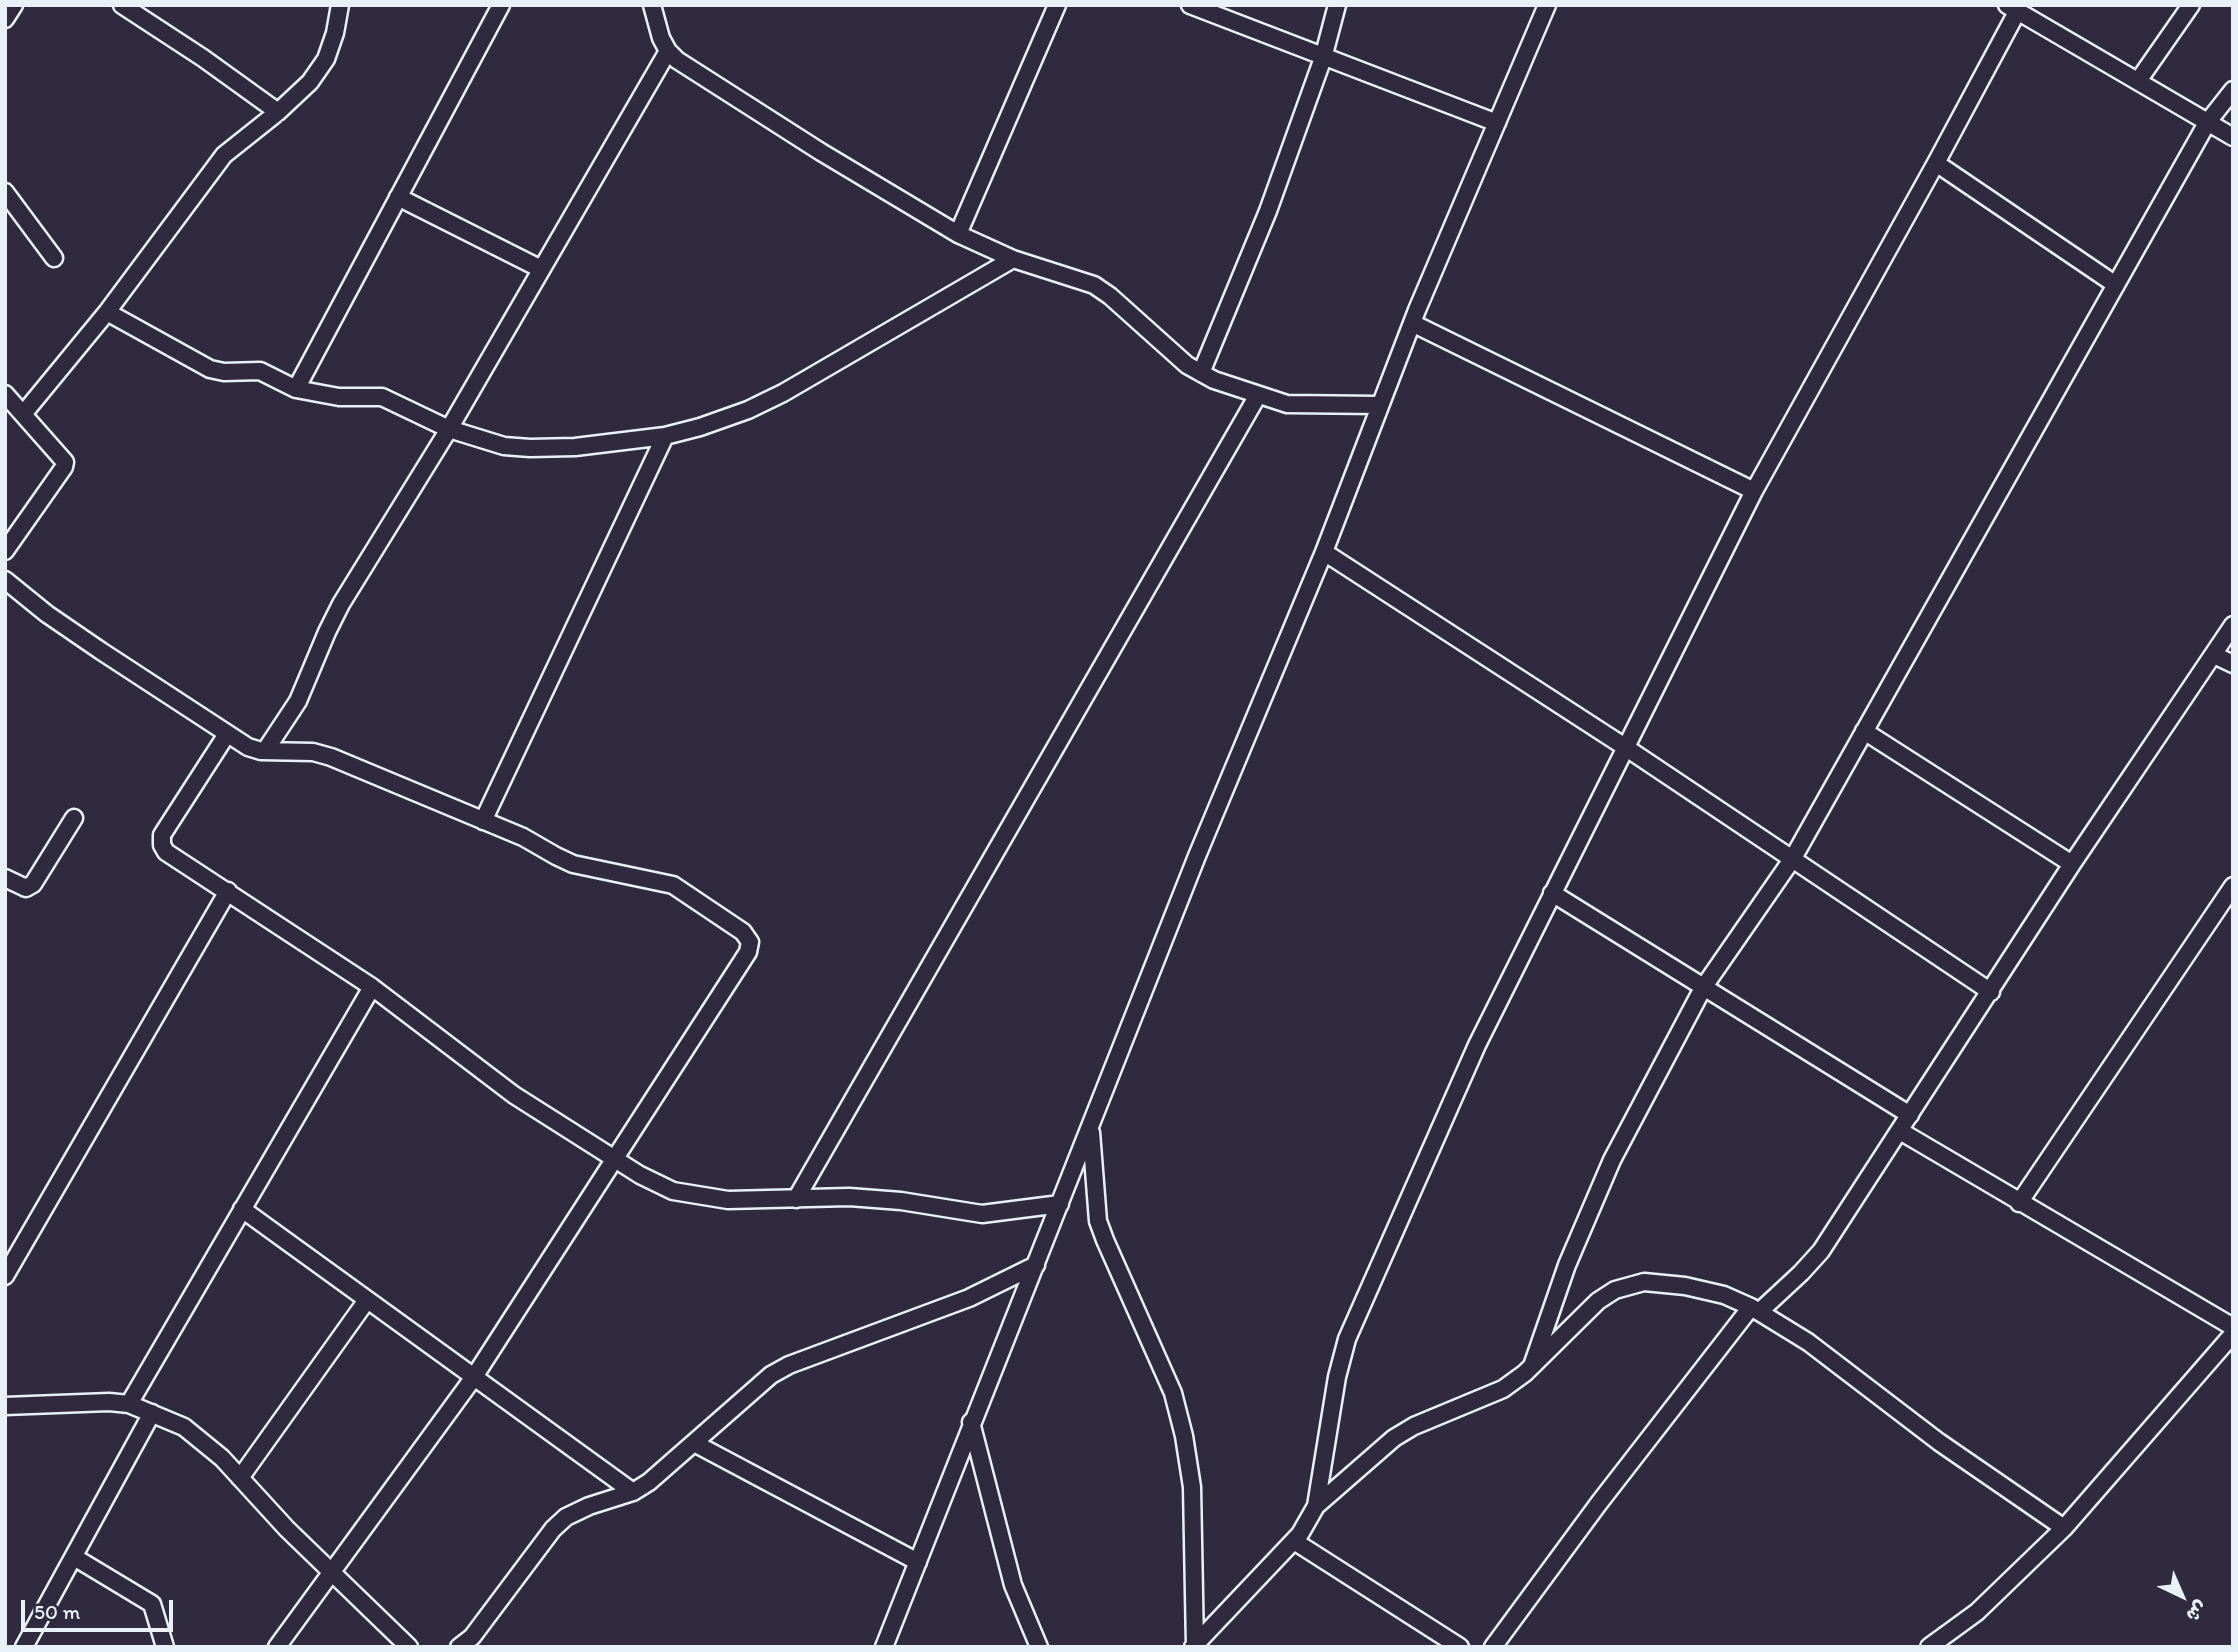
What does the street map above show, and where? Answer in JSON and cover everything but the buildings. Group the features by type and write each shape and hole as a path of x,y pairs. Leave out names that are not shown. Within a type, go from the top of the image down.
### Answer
{"street":[{"path":"5,19 14,5"},
{"path":"122,5 278,111"},
{"path":"24,413 107,312 210,171 224,155 310,82 326,59 341,5"},
{"path":"296,389 501,5"},
{"path":"652,5 661,38 677,60 821,152 958,234 1013,259 1094,285 1187,365 1201,373 1214,380 1287,404 1379,405"},
{"path":"958,234 1056,5"},
{"path":"1190,5 1497,123"},
{"path":"1201,373 1268,211 1323,58 1337,5"},
{"path":"884,1647 1197,856 1324,552 1412,323 1547,5"},
{"path":"2138,81 2191,5"},
{"path":"1316,1506 1337,1377 1347,1339 1477,1045 1754,491 1936,163 2012,8 2233,137"},
{"path":"265,751 302,695 341,604 449,429 668,51"},
{"path":"1532,1366 1567,1265 1612,1160 1703,988 1793,858 2207,123 2233,90"},
{"path":"1936,163 2116,285"},
{"path":"5,192 54,258"},
{"path":"398,197 541,269"},
{"path":"107,312 210,369 260,371 296,389 339,397 382,397 449,429 504,446 575,447 665,436 748,410 783,393 1013,259"},
{"path":"1412,323 1754,491"},
{"path":"5,394 65,462 5,551"},
{"path":"796,1199 1258,395"},
{"path":"483,821 665,436"},
{"path":"1324,552 1625,747 1992,992"},
{"path":"5,580 47,614 248,747 265,751 313,752 331,757 523,837 573,864 673,885 743,932 750,942 748,953 474,1377 277,1647"},
{"path":"1493,1647 1755,1309 1801,1273 1821,1251 1992,992 2072,864 2233,625"},
{"path":"2214,655 2233,664"},
{"path":"1864,732 2072,864"},
{"path":"227,734 162,835 162,845 166,852 372,987 514,1095 640,1175 673,1191 728,1200 888,1200 982,1214 1060,1203"},
{"path":"5,878 26,888 33,884 74,818"},
{"path":"2020,1203 2233,886"},
{"path":"5,1276 228,891"},
{"path":"1552,893 1910,1115"},
{"path":"129,1404 372,987"},
{"path":"1090,1127 1098,1221 1173,1393 1184,1436 1192,1487 1194,1646"},
{"path":"1900,1131 2233,1327"},
{"path":"242,1209 634,1492"},
{"path":"459,1647 472,1637 552,1529 566,1517 589,1506 634,1492 649,1482 771,1375 789,1365 969,1298 1037,1265"},
{"path":"1194,1646 1294,1541 1316,1506 1394,1438 1414,1426 1503,1389 1532,1366 1598,1301 1615,1290 1644,1282 1685,1286 1724,1295 1755,1309 1808,1342 1939,1442 2064,1528"},
{"path":"240,1478 368,1300"},
{"path":"1929,1647 1977,1612 2064,1528 2233,1334"},
{"path":"5,1406 109,1402 129,1404 184,1427 202,1440 332,1573 409,1647"},
{"path":"24,1647 152,1413"},
{"path":"971,1422 1013,1585 1039,1647"},
{"path":"694,1443 918,1562"},
{"path":"1294,1541 1460,1647"},
{"path":"74,1557 152,1604 165,1647"}]}
